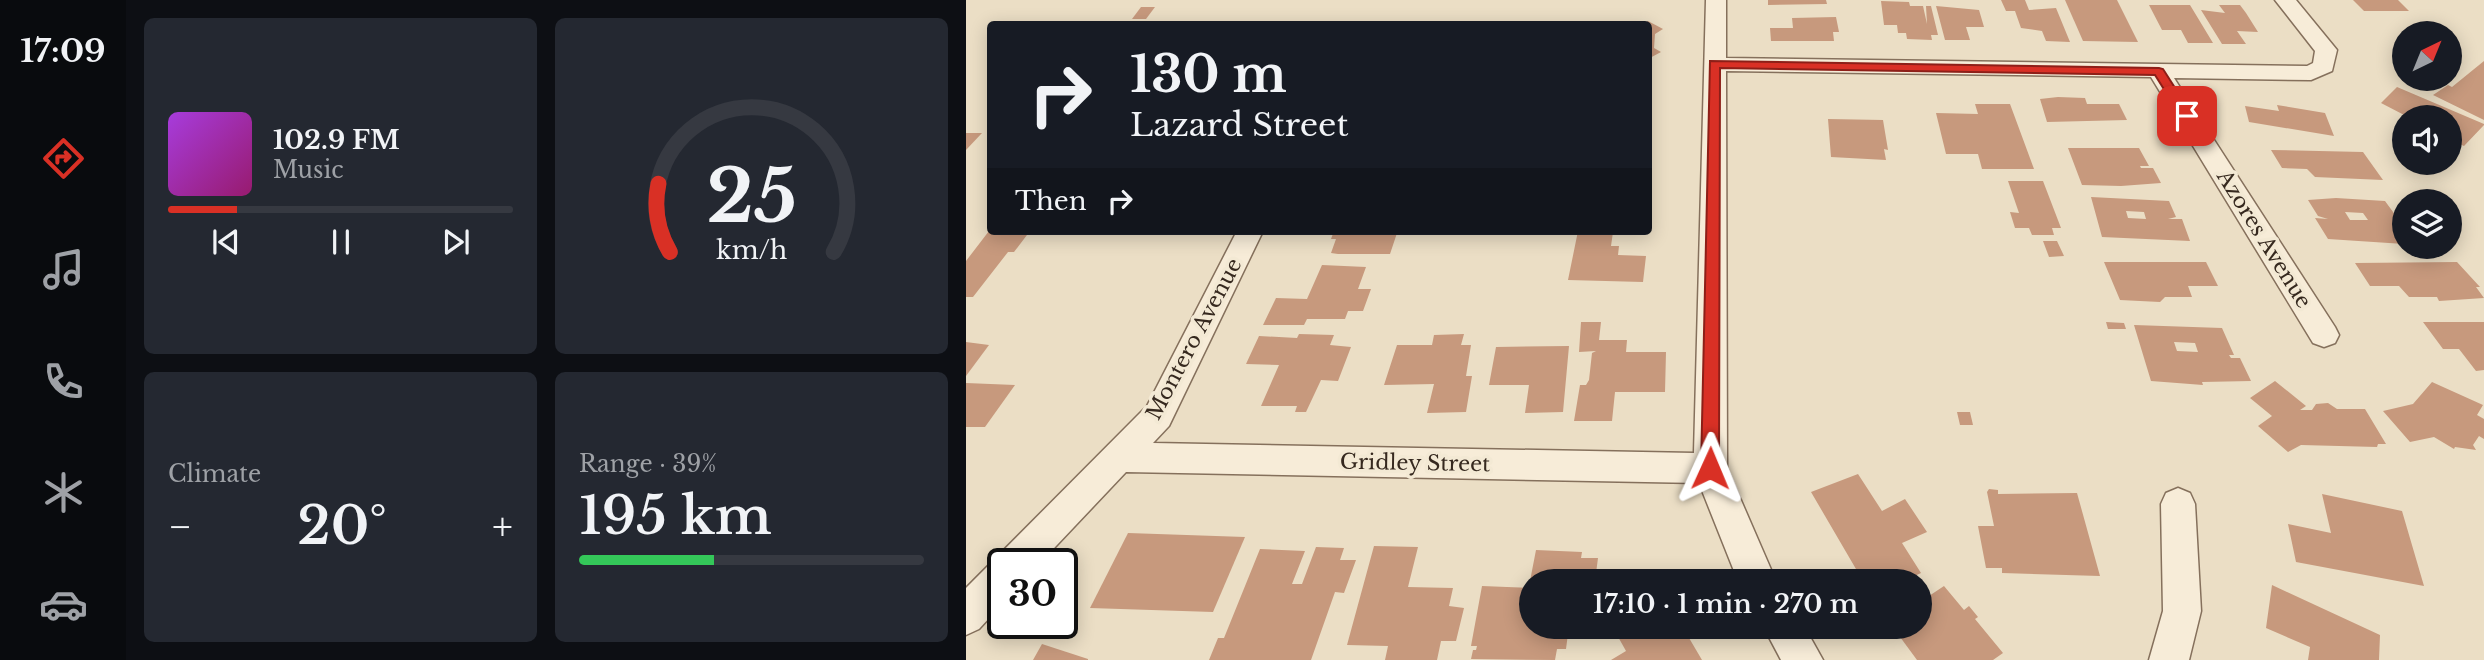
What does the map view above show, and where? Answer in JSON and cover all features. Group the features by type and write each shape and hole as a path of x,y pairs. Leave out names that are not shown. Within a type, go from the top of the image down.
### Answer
{"street":[{"path":"1716,0 1710,468 1751,569"},
{"path":"1714,64 2311,73 2324,66 2326,50 2285,0"},
{"name":"Azores Avenue","path":"2159,72 2324,335"},
{"name":"Montero Avenue","path":"1030,548 1158,416 1248,235"},
{"name":"Gridley Street","path":"1120,457 1710,468"},
{"path":"2169,660 2182,611 2178,504"},
{"path":"966,616 987,593"},
{"path":"1790,639 1803,660"}],"building":[{"path":"1768,0 1826,0 1827,4 1768,5"},
{"path":"2001,0 2025,0 2029,10 2056,8 2070,42 2046,41 2042,31 2021,28 2015,11 2006,11"},
{"path":"2065,0 2117,0 2138,42 2083,41"},
{"path":"2353,0 2398,0 2409,11 2364,11"},
{"path":"1881,1 1909,2 1910,6 1923,6 1927,24 1926,6 1931,6 1938,35 1931,35 1932,40 1907,39 1906,33 1898,33 1897,25 1884,25"},
{"path":"2149,5 2190,5 2213,43 2188,43 2181,30 2162,30"},
{"path":"2219,5 2240,5 2246,13 2258,32 2237,31 2246,44 2222,44 2201,10 2225,13"},
{"path":"1936,6 1979,10 1984,27 1966,27 1970,40 1945,40"},
{"path":"1141,7 1155,7 1146,19 1132,19"},
{"path":"1836,17 1839,32 1833,32 1834,41 1771,41 1770,28 1793,28 1792,18"},
{"path":"1652,23 1663,29 1655,34 1654,48 1661,52 1652,57"},
{"path":"2484,61 2484,120 2462,109 2462,105 2453,105 2433,95 2439,91 2462,91 2462,79"},
{"path":"2393,91 2406,91 2439,105 2392,105 2392,109 2381,103"},
{"path":"2085,98 2087,104 2119,104 2127,120 2047,122 2040,99"},
{"path":"1975,104 2010,104 2034,169 1982,169 1978,154 1946,154 1936,113 1978,114"},
{"path":"2277,105 2325,113 2334,136 2249,122 2245,106 2279,111"},
{"path":"2462,115 2484,124 2462,145"},
{"path":"1828,119 1883,120 1888,150 1884,149 1886,160 1831,157"},
{"path":"966,133 982,133 966,150"},
{"path":"2068,148 2139,148 2149,166 2140,166 2141,168 2153,168 2161,183 2082,185"},
{"path":"2271,150 2363,152 2383,180 2315,177 2307,169 2282,168"},
{"path":"2008,181 2043,181 2061,228 2052,228 2054,235 2032,235 2029,228 2015,228 2010,212 2019,213"},
{"path":"2091,197 2169,201 2176,217 2168,219 2182,219 2190,241 2102,237","holes":["2126,211 2144,212 2146,219 2128,218"]},
{"path":"2336,198 2385,201 2392,211 2392,243 2328,239 2315,218 2328,219 2318,216 2308,200","holes":["2345,212 2363,213 2368,220 2350,220"]},
{"path":"987,234 1027,235 1014,252 1008,252 973,297 966,297 966,261"},
{"path":"1332,235 1396,235 1390,254 1331,253 1336,239 1331,239"},
{"path":"1577,235 1613,235 1611,246 1619,246 1618,255 1646,256 1643,282 1568,280"},
{"path":"2043,241 2057,241 2064,256 2049,257"},
{"path":"2104,262 2206,262 2218,286 2188,286 2192,297 2165,297 2160,302 2120,300"},
{"path":"2457,262 2480,287 2476,287 2484,298 2439,301 2437,297 2409,297 2399,286 2370,286 2355,263"},
{"path":"1322,265 1366,267 1358,289 1371,289 1363,311 1348,311 1345,319 1307,319 1304,325 1263,325 1276,298 1307,299"},
{"path":"1581,322 1601,322 1599,340 1627,340 1626,352 1666,352 1665,392 1615,392 1612,421 1574,421 1580,385 1586,385 1589,380 1592,353 1596,351 1579,352"},
{"path":"2106,322 2124,323 2126,329 2108,329"},
{"path":"2423,322 2484,322 2484,370 2476,371 2459,349 2443,349"},
{"path":"2134,325 2222,328 2234,355 2229,355 2231,358 2240,358 2251,381 2202,382 2203,385 2151,381","holes":["2174,342 2195,343 2198,352 2177,351"]},
{"path":"1299,334 1334,335 1330,345 1351,347 1338,381 1321,380 1306,412 1295,412 1297,406 1261,406 1279,365 1246,364 1259,336 1297,338"},
{"path":"1464,334 1461,345 1471,345 1466,376 1472,376 1466,412 1427,413 1434,384 1384,385 1397,345 1432,345 1434,335"},
{"path":"966,342 989,345 966,376"},
{"path":"1569,346 1563,412 1525,413 1529,385 1489,385 1496,347"},
{"path":"2275,381 2306,406 2300,410 2312,410 2316,404 2328,403 2337,409 2365,409 2386,444 2378,444 2377,447 2301,445 2288,452 2258,426 2272,416 2250,398"},
{"path":"2432,382 2483,405 2477,415 2484,419 2484,439 2479,436 2473,445 2476,450 2454,449 2434,437 2410,442 2383,411 2413,404"},
{"path":"966,383 1015,385 985,427 966,427"},
{"path":"1957,412 1970,412 1973,425 1960,425"},
{"path":"1858,474 1882,511 1905,499 1927,532 1902,543 1918,569 1856,569 1811,492"},
{"path":"1989,489 1998,490 1998,494 2077,493 2100,576 2002,573 2002,568 1986,568 1978,526 1994,526 1987,492"},
{"path":"2322,494 2402,511 2424,586 2296,562 2288,524 2331,533"},
{"path":"1128,533 1245,537 1213,612 1090,608"},
{"path":"1374,546 1418,547 1408,587 1453,588 1449,606 1464,608 1456,641 1441,641 1437,660 1385,660 1388,646 1347,645"},
{"path":"1316,547 1344,548 1340,560 1356,560 1344,593 1335,592 1311,660 1209,660 1218,638 1224,638 1260,549 1305,551 1292,584 1302,584"},
{"path":"1536,550 1582,552 1581,558 1598,558 1597,569 1532,569"},
{"path":"2272,585 2380,635 2379,660 2308,660 2310,647 2266,628"},
{"path":"1482,586 1519,588 1519,639 1567,639 1566,649 1557,649 1555,660 1471,659 1477,646 1471,646"},
{"path":"1944,586 1964,610 1969,606 1978,617 1975,619 2003,653 1993,660 1917,660 1902,639 1932,639 1932,594"},
{"path":"1619,639 1690,639 1702,660 1611,660 1626,651"},
{"path":"1042,644 1088,659 1088,660 1033,660"}],"route":[{"path":"1710,468 1714,64 2159,72 2187,116"}]}
